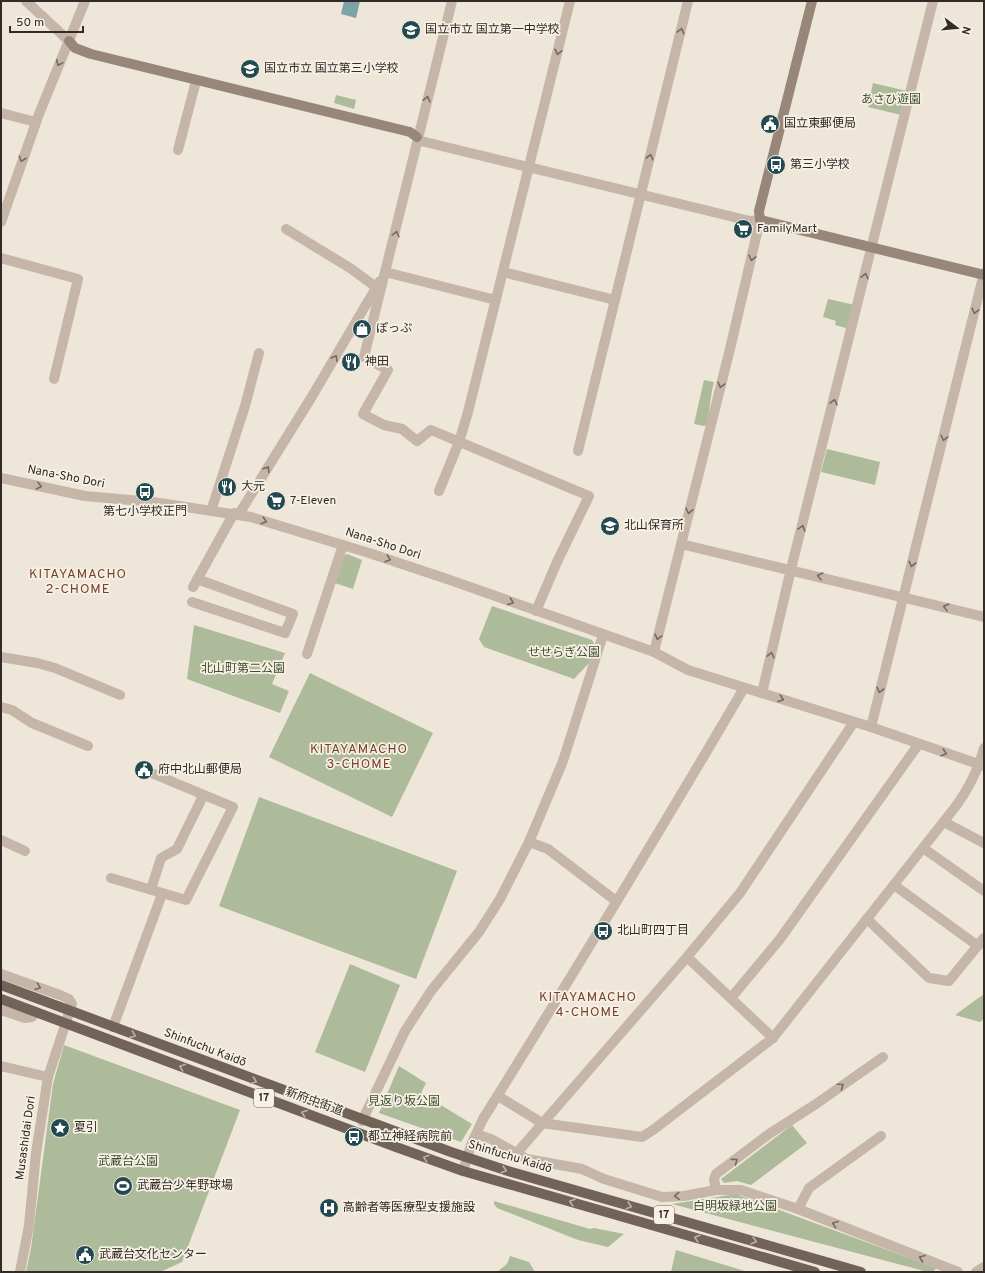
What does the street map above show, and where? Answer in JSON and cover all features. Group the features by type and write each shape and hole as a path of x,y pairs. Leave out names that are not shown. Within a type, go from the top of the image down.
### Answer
{"main road":[{"name":"Shinfuchu Kaidō","path":"1,985 362,1121 467,1158 861,1272"},
{"name":"17","path":"1,999 66,1023"},
{"name":"新府中街道","path":"66,1023 463,1171"},
{"name":"17","path":"463,1171 816,1272"}],"street":[{"path":"26,1 75,48 91,54 196,81 410,132 422,140 641,195 750,221 760,220 984,274 871,727"},
{"path":"1,222 36,122 85,1"},
{"path":"452,1 417,136 405,196 364,357 388,370 363,414 384,425 402,429 417,441 432,430 590,496 557,562 536,611"},
{"path":"439,491 459,442 530,167 570,1"},
{"path":"578,451 688,1"},
{"path":"654,652 760,220 759,211 812,1"},
{"path":"762,693 791,569 933,1"},
{"path":"178,150 196,81"},
{"path":"1,114 36,122"},
{"path":"286,229 350,268 376,287"},
{"path":"1,258 78,279 54,379"},
{"path":"192,602 285,633 293,614 195,583 311,398 385,272"},
{"path":"385,272 496,300"},
{"path":"503,272 616,300"},
{"path":"211,511 245,406 259,353"},
{"name":"Nana-Sho Dori","path":"1,478 85,496 153,502 237,514 343,545 654,652 688,670 871,727 918,745 982,766"},
{"path":"681,544 791,569 984,617"},
{"path":"307,654 343,545"},
{"path":"362,1121 405,1031 431,991 479,932 500,899 528,842 563,761 603,635"},
{"path":"1,657 37,663 55,668 120,695"},
{"path":"463,1171 483,1119 616,901 644,858 744,688"},
{"path":"1,707 12,710 32,723 88,746"},
{"path":"516,1154 687,957 740,893 854,722"},
{"path":"731,998 780,939 918,745"},
{"path":"498,1096 542,1123 642,1137 691,1102 773,1038 944,822 971,785 982,766 984,748"},
{"path":"110,878 186,900 233,807 203,796 149,772"},
{"path":"151,889 161,858 177,849 203,796"},
{"path":"944,822 984,843"},
{"path":"1,840 25,851"},
{"path":"528,842 548,849 616,901"},
{"path":"923,848 984,892"},
{"path":"867,919 929,978 949,981 981,942 894,885"},
{"path":"113,1028 162,894"},
{"path":"687,957 773,1038"},
{"path":"1,974 69,999 72,1004 70,1011"},
{"path":"1,1010 25,1018 32,1017 36,1012"},
{"name":"Musashidai Dori","path":"20,1272 29,1225 36,1153 48,1077 70,1011"},
{"path":"716,1190 714,1179 716,1174 781,1126 816,1104 883,1057"},
{"path":"1,1066 48,1077"},
{"path":"476,1134 491,1139 516,1154 533,1161 582,1169 634,1190 662,1197 684,1196 716,1190 741,1190 798,1209 958,1272"},
{"path":"798,1209 809,1188 882,1136"},
{"path":"976,1272 984,1267"}],"green space":[{"name":"あさひ遊園","path":"873,83 907,91 901,115 868,107"},
{"path":"336,95 356,100 354,109 334,103"},
{"path":"828,299 855,305 850,329 835,325 836,321 823,317"},
{"path":"704,380 714,382 707,424 704,426 694,424"},
{"path":"827,449 880,462 875,485 821,472"},
{"path":"347,554 362,560 353,589 335,583 344,556"},
{"name":"せせらぎ公園","path":"492,606 592,640 595,645 589,663 574,679 484,647 479,639"},
{"name":"北山町第二公園","path":"194,625 285,653 272,684 289,691 280,713 187,679"},
{"path":"310,673 433,733 392,817 269,757"},
{"path":"259,797 457,871 416,979 219,906"},
{"path":"350,964 400,985 365,1072 315,1052"},
{"path":"984,994 984,1019 980,1022 955,1015"},
{"name":"武蔵台公園","path":"64,1045 240,1110 182,1262 160,1272 26,1272 31,1248 53,1084"},
{"name":"見返り坂公園","path":"399,1066 426,1083 421,1093 472,1124 461,1142 379,1113"},
{"path":"792,1125 807,1143 751,1185 737,1181 724,1183 721,1179"},
{"name":"白明坂緑地公園","path":"736,1194 936,1268 933,1272 928,1272 672,1204"},
{"path":"494,1201 590,1229 594,1228 624,1234 608,1247 578,1240 497,1208"},
{"path":"676,1250 748,1272 671,1272"},
{"path":"510,1256 529,1262 535,1272 497,1272 507,1264"}],"water":[{"path":"344,1 360,1 356,18 341,14"}],"place":[{"name":"国立市立 国立第一中学校","path":"411,30"},
{"name":"国立市立 国立第三小学校","path":"250,69"},
{"name":"国立東郵便局","path":"770,124"},
{"name":"第三小学校","path":"776,165"},
{"name":"FamilyMart","path":"743,229"},
{"name":"ぽっぷ","path":"362,329"},
{"name":"神田","path":"351,362"},
{"name":"大元","path":"227,487"},
{"name":"第七小学校正門","path":"145,492"},
{"name":"7-Eleven","path":"276,501"},
{"name":"北山保育所","path":"610,526"},
{"name":"府中北山郵便局","path":"144,770"},
{"name":"北山町四丁目","path":"603,931"},
{"name":"夏引","path":"60,1128"},
{"name":"都立神経病院前","path":"354,1137"},
{"name":"武蔵台少年野球場","path":"123,1186"},
{"name":"高齢者等医療型支援施設","path":"329,1208"},
{"name":"武蔵台文化センター","path":"85,1255"}],"district":[{"name":"KITAYAMACHO 2-CHOME","path":"78,582"},
{"name":"KITAYAMACHO 3-CHOME","path":"359,758"},
{"name":"KITAYAMACHO 4-CHOME","path":"588,1006"}]}
